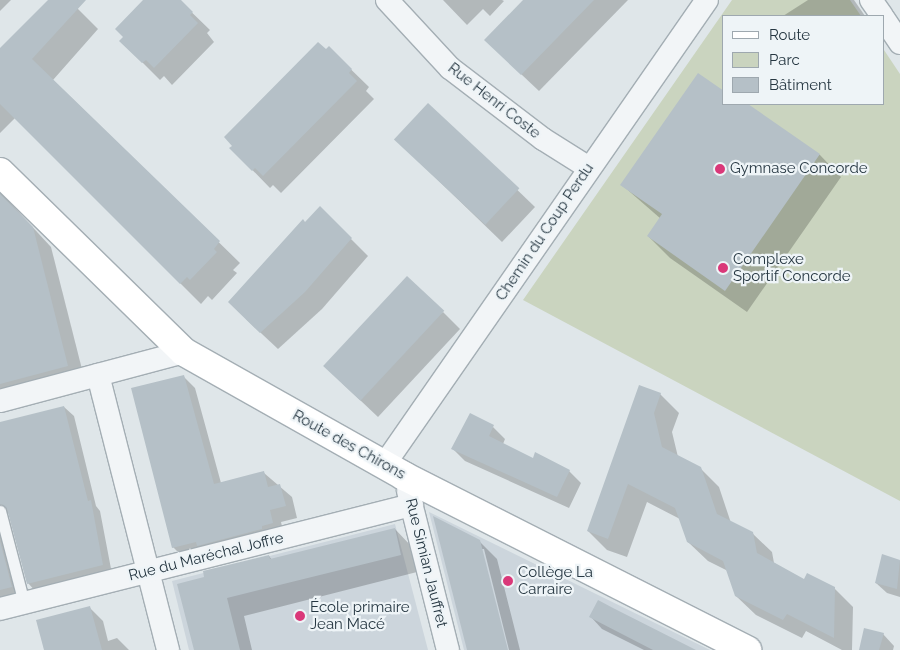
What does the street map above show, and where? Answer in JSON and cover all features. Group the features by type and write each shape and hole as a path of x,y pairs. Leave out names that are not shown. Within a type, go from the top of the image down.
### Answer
{"street":[{"name":"Rue Henri Coste","path":"388,0 450,68 543,139 589,168"},
{"name":"Chemin du Coup Perdu","path":"394,470 589,168 707,0"},
{"path":"871,0 881,15"},
{"path":"885,21 900,43"},
{"name":"Route des Chirons","path":"0,172 184,352 394,470 747,650"},
{"path":"0,401 184,352"},
{"path":"98,375 168,650"},
{"name":"Rue Simian Jauffret","path":"394,470 412,506 448,650"},
{"name":"Rue du Maréchal Joffre","path":"0,609 412,506"}],"lane":[{"path":"0,511 24,603"}],"shaded area":[{"name":"Collège La Carraire","path":"429,512 710,650 464,650"},
{"name":"École primaire Jean Macé","path":"395,524 428,650 189,650 172,581"}],"green space":[{"name":"Complexe Sportif Concorde","path":"732,0 850,0 860,15 722,15 722,105 885,105 885,52 900,74 900,501 523,300"}],"building":[{"path":"48,0 86,0 32,59 220,241 214,249 217,252 190,280 187,277 180,284 0,104 0,48"},
{"path":"143,0 181,0 193,12 190,15 198,23 154,68 146,60 142,63 119,41 123,37 115,29"},
{"path":"523,0 594,0 521,75 484,40"},
{"path":"318,42 326,49 329,46 352,69 349,73 357,81 263,176 255,168 252,171 229,148 232,146 224,137"},
{"name":"Gymnase Concorde","path":"698,73 722,90 722,105 749,105 820,154 725,291 647,236 662,214 620,185"},
{"path":"428,103 519,188 485,225 394,140"},
{"path":"0,194 33,227 68,366 0,384"},
{"path":"320,206 352,238 305,292 260,333 228,302 303,219 305,222"},
{"path":"407,276 444,311 360,401 323,366"},
{"path":"184,375 214,484 264,471 268,487 280,484 286,506 270,510 273,523 262,526 262,529 197,546 196,542 172,548 131,388"},
{"path":"639,385 661,393 654,413 662,447 701,467 717,514 753,532 757,553 804,579 807,573 835,587 834,638 787,614 783,620 735,596 723,561 687,542 675,508 628,484 608,539 587,531"},
{"path":"64,406 88,501 91,500 103,565 27,584 7,509 0,504 0,422"},
{"path":"470,413 494,425 489,436 533,458 535,452 570,470 557,497 451,449"},
{"name":"Collège La Carraire","path":"433,516 480,540 508,650 467,650"},
{"name":"École primaire Jean Macé","path":"395,528 401,555 227,598 240,650 194,650 177,584 204,577 203,571 269,555 270,559"},
{"path":"0,541 12,587 0,590"},
{"path":"882,554 900,560 897,589 875,583"},
{"path":"598,600 696,650 653,650 589,617"},
{"path":"90,606 102,650 44,650 36,620"},
{"path":"864,628 884,633 879,650 859,650"}],"place":[{"name":"Gymnase Concorde","path":"720,169"},
{"name":"Complexe Sportif Concorde","path":"723,268"},
{"name":"Collège La Carraire","path":"508,581"},
{"name":"École primaire Jean Macé","path":"300,616"}]}
